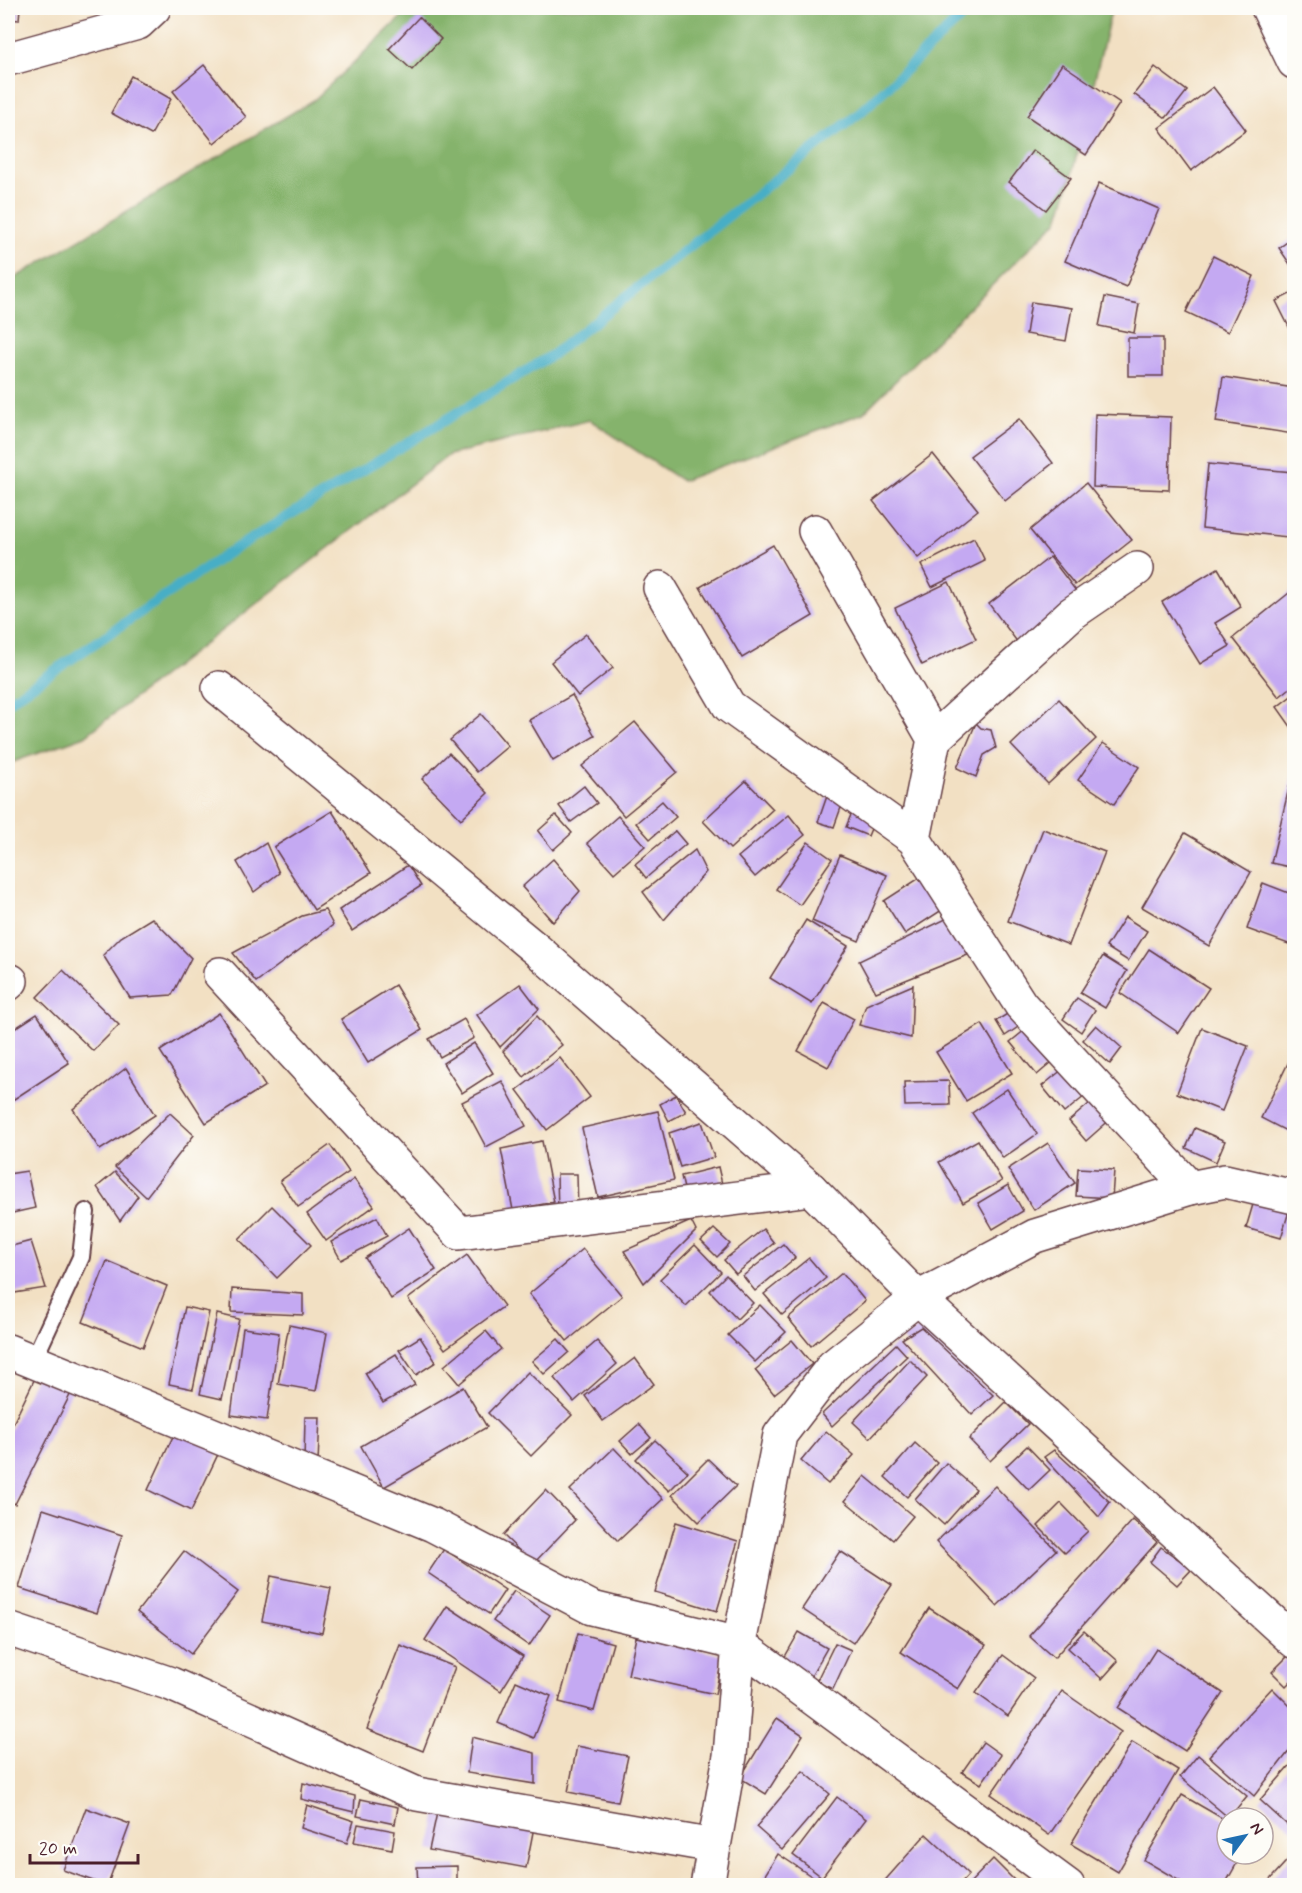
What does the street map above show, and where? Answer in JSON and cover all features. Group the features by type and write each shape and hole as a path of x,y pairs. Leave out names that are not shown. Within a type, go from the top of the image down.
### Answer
{"street":[{"path":"8,59 138,23 154,8"},
{"path":"1268,8 1294,62"},
{"path":"815,531 934,739"},
{"path":"914,839 934,739 1071,614 1137,569"},
{"path":"660,588 729,706 914,839 1021,1005 1190,1188"},
{"path":"219,687 537,950 811,1189 918,1298 1294,1641"},
{"path":"220,974 459,1233 811,1189"},
{"path":"707,1886 730,1756 739,1644 780,1435 832,1366 918,1298 1035,1236 1190,1188 1225,1181 1294,1197"},
{"path":"20,1356 433,1525 592,1608 739,1644 1068,1886"},
{"path":"8,1629 171,1684 417,1794 714,1846"}],"lane":[{"path":"20,1356 81,1257 86,1212"}],"green space":[{"path":"411,8 1112,8 1071,178 1058,220 863,413 682,481 590,420 449,455 85,736 8,764 8,282 314,100"}],"building":[{"path":"8,8 20,8 19,20 8,19"},
{"path":"419,17 441,39 412,70 389,49"},
{"path":"1062,64 1120,103 1086,155 1027,116"},
{"path":"204,65 246,117 214,143 173,91"},
{"path":"1155,67 1187,91 1166,118 1134,94"},
{"path":"131,76 171,99 151,135 111,113"},
{"path":"1213,87 1246,130 1191,171 1159,128"},
{"path":"1033,150 1071,178 1046,210 1009,182"},
{"path":"1099,183 1159,209 1126,287 1065,261"},
{"path":"1294,237 1294,270 1279,248"},
{"path":"1213,256 1254,276 1228,332 1186,312"},
{"path":"1294,292 1294,337 1276,301"},
{"path":"1105,297 1139,304 1134,333 1099,326"},
{"path":"1031,302 1072,308 1066,341 1026,334"},
{"path":"1128,338 1163,338 1163,376 1128,376"},
{"path":"1223,377 1294,388 1293,434 1216,422"},
{"path":"1095,414 1171,417 1169,490 1093,487"},
{"path":"1019,419 1053,463 1005,501 970,456"},
{"path":"933,454 978,510 918,558 873,501"},
{"path":"1208,464 1293,472 1288,537 1202,528"},
{"path":"1086,483 1132,540 1075,585 1030,530"},
{"path":"974,538 985,561 932,587 921,565"},
{"path":"773,545 813,616 742,658 700,587"},
{"path":"1050,557 1083,600 1021,647 989,604"},
{"path":"1218,568 1241,607 1215,623 1230,646 1200,664 1162,602"},
{"path":"949,582 976,639 922,665 895,608"},
{"path":"1294,589 1294,685 1279,697 1233,638"},
{"path":"586,634 613,668 578,696 551,662"},
{"path":"1294,694 1294,731 1277,707"},
{"path":"572,695 595,736 553,761 529,720"},
{"path":"1059,699 1096,739 1048,784 1011,745"},
{"path":"481,714 508,746 477,772 450,740"},
{"path":"635,722 677,772 624,816 582,766"},
{"path":"976,723 981,728 991,730 996,748 984,755 976,777 957,768"},
{"path":"1103,743 1139,767 1114,804 1078,780"},
{"path":"449,753 488,793 461,819 422,779"},
{"path":"1294,767 1294,868 1271,863"},
{"path":"746,781 773,809 730,849 703,821"},
{"path":"584,786 597,803 571,822 559,806"},
{"path":"827,796 843,802 834,827 818,822"},
{"path":"662,801 676,817 650,839 636,823"},
{"path":"855,805 877,814 868,836 846,827"},
{"path":"332,811 371,873 314,910 274,847"},
{"path":"556,815 572,833 553,850 538,831"},
{"path":"789,815 805,835 755,877 738,857"},
{"path":"618,816 645,846 614,873 587,843"},
{"path":"1043,829 1105,852 1069,945 1008,921"},
{"path":"675,831 686,844 646,878 635,864"},
{"path":"1185,833 1251,872 1209,946 1142,907"},
{"path":"808,842 832,859 800,905 776,889"},
{"path":"266,843 279,873 254,892 237,862"},
{"path":"695,850 706,872 664,920 643,892"},
{"path":"840,855 887,875 859,941 812,921"},
{"path":"553,859 580,891 553,922 522,887"},
{"path":"408,865 421,886 352,931 339,910"},
{"path":"921,877 942,910 905,934 884,901"},
{"path":"1263,883 1294,895 1294,946 1247,929"},
{"path":"325,910 333,925 256,982 233,953 302,916"},
{"path":"952,916 970,954 876,992 859,961"},
{"path":"1125,917 1147,931 1128,961 1106,947"},
{"path":"152,918 191,958 172,995 130,998 103,955 121,937"},
{"path":"806,920 848,946 812,1004 770,978"},
{"path":"1149,949 1209,988 1179,1033 1120,993"},
{"path":"1103,956 1127,971 1105,1008 1080,993"},
{"path":"63,970 119,1025 93,1051 37,997"},
{"path":"520,984 539,1009 500,1047 477,1015"},
{"path":"395,985 422,1030 368,1063 341,1019"},
{"path":"913,985 911,1038 859,1025 866,1005"},
{"path":"1077,998 1095,1010 1081,1032 1063,1019"},
{"path":"824,1003 854,1019 828,1067 798,1051"},
{"path":"1012,1011 1021,1025 1005,1036 996,1021"},
{"path":"219,1013 265,1086 206,1123 160,1051"},
{"path":"37,1014 69,1063 8,1103 8,1033"},
{"path":"537,1016 562,1045 524,1077 503,1051"},
{"path":"464,1019 474,1038 440,1057 429,1039"},
{"path":"982,1024 1012,1073 966,1101 936,1052"},
{"path":"1096,1025 1122,1048 1110,1064 1083,1040"},
{"path":"1202,1028 1248,1046 1222,1111 1177,1093"},
{"path":"1025,1030 1051,1063 1037,1075 1010,1042"},
{"path":"474,1043 493,1073 462,1093 443,1063"},
{"path":"1294,1051 1294,1135 1261,1118"},
{"path":"560,1058 590,1097 547,1130 517,1090"},
{"path":"1068,1065 1090,1092 1064,1113 1042,1086"},
{"path":"126,1068 155,1115 100,1150 73,1109"},
{"path":"502,1081 526,1126 486,1147 462,1102"},
{"path":"949,1081 950,1105 905,1106 904,1082"},
{"path":"1007,1089 1037,1134 1003,1158 972,1113"},
{"path":"676,1095 686,1112 669,1121 660,1104"},
{"path":"1096,1098 1113,1117 1086,1141 1069,1121"},
{"path":"658,1111 674,1180 598,1197 582,1128"},
{"path":"170,1113 194,1135 146,1197 115,1167"},
{"path":"702,1122 714,1157 680,1167 669,1133"},
{"path":"1195,1128 1225,1141 1216,1162 1186,1148"},
{"path":"978,1140 1002,1181 963,1203 939,1162"},
{"path":"542,1141 554,1202 513,1210 501,1149"},
{"path":"1048,1143 1075,1183 1034,1210 1008,1169"},
{"path":"330,1145 349,1172 298,1207 280,1181"},
{"path":"718,1167 722,1184 685,1193 681,1176"},
{"path":"1078,1168 1114,1170 1112,1198 1076,1196"},
{"path":"27,1171 35,1208 8,1214 8,1174"},
{"path":"115,1172 138,1196 120,1221 97,1187"},
{"path":"557,1174 577,1174 578,1213 558,1213"},
{"path":"354,1179 374,1206 326,1241 307,1214"},
{"path":"1008,1185 1023,1211 993,1229 978,1203"},
{"path":"1254,1201 1289,1211 1281,1238 1246,1228"},
{"path":"272,1206 311,1245 277,1278 239,1239"},
{"path":"377,1217 387,1236 341,1260 331,1242"},
{"path":"691,1221 696,1231 644,1283 624,1251"},
{"path":"409,1228 436,1270 391,1299 365,1258"},
{"path":"714,1229 730,1244 717,1257 701,1241"},
{"path":"763,1229 774,1243 736,1274 724,1260"},
{"path":"31,1241 46,1288 8,1294 8,1247"},
{"path":"783,1244 795,1258 755,1291 743,1276"},
{"path":"695,1245 721,1272 686,1306 660,1279"},
{"path":"583,1249 622,1296 567,1341 529,1294"},
{"path":"467,1255 504,1306 445,1349 408,1299"},
{"path":"809,1258 826,1278 782,1315 764,1294"},
{"path":"107,1261 167,1286 143,1347 83,1322"},
{"path":"842,1273 865,1301 811,1346 788,1318"},
{"path":"726,1275 753,1303 737,1319 710,1291"},
{"path":"232,1289 303,1294 303,1315 231,1312"},
{"path":"760,1305 786,1332 755,1362 728,1335"},
{"path":"185,1307 209,1312 193,1389 169,1384"},
{"path":"217,1314 239,1319 222,1399 200,1394"},
{"path":"289,1325 327,1333 316,1391 278,1384"},
{"path":"921,1327 993,1395 972,1415 902,1339"},
{"path":"243,1328 279,1333 267,1420 231,1415"},
{"path":"486,1331 501,1349 459,1384 444,1366"},
{"path":"420,1337 436,1362 416,1375 399,1350"},
{"path":"558,1339 569,1352 544,1374 532,1361"},
{"path":"792,1340 812,1364 774,1394 755,1370"},
{"path":"597,1341 617,1364 574,1402 554,1378"},
{"path":"896,1344 907,1356 832,1426 822,1414"},
{"path":"396,1354 415,1385 383,1403 365,1373"},
{"path":"635,1358 654,1384 603,1421 585,1396"},
{"path":"910,1360 927,1377 870,1438 853,1422"},
{"path":"528,1372 572,1415 531,1456 488,1413"},
{"path":"37,1374 72,1391 15,1504 8,1500 8,1434"},
{"path":"463,1387 487,1427 384,1487 361,1446"},
{"path":"1006,1402 1028,1424 990,1461 969,1439"},
{"path":"305,1417 320,1417 318,1463 304,1463"},
{"path":"639,1424 651,1438 632,1454 620,1441"},
{"path":"176,1430 220,1450 191,1511 148,1490"},
{"path":"826,1431 854,1455 828,1484 801,1461"},
{"path":"655,1440 688,1472 669,1491 636,1459"},
{"path":"915,1443 937,1463 907,1497 885,1477"},
{"path":"1027,1446 1050,1470 1029,1490 1006,1466"},
{"path":"614,1448 663,1499 618,1541 570,1490"},
{"path":"1054,1450 1110,1502 1099,1517 1044,1457"},
{"path":"708,1459 736,1486 699,1522 672,1495"},
{"path":"946,1463 976,1489 944,1525 915,1499"},
{"path":"865,1476 913,1516 893,1540 845,1501"},
{"path":"995,1486 1056,1550 997,1606 936,1542"},
{"path":"546,1490 575,1520 533,1564 503,1535"},
{"path":"1061,1503 1088,1531 1065,1553 1038,1526"},
{"path":"43,1509 122,1535 97,1613 19,1588"},
{"path":"1133,1520 1157,1542 1054,1658 1029,1636"},
{"path":"676,1522 738,1541 717,1611 655,1592"},
{"path":"1161,1547 1192,1569 1177,1585 1150,1562"},
{"path":"444,1549 505,1590 489,1614 428,1573"},
{"path":"184,1551 238,1592 191,1654 137,1612"},
{"path":"840,1551 892,1585 853,1643 802,1609"},
{"path":"271,1576 331,1588 322,1633 262,1621"},
{"path":"514,1591 550,1615 529,1646 493,1621"},
{"path":"447,1606 523,1656 501,1691 425,1640"},
{"path":"929,1608 986,1645 958,1689 901,1652"},
{"path":"1084,1631 1118,1661 1102,1679 1068,1648"},
{"path":"799,1632 827,1648 810,1678 782,1662"},
{"path":"578,1633 613,1643 594,1711 559,1702"},
{"path":"636,1637 723,1655 715,1694 628,1675"},
{"path":"835,1643 851,1650 833,1689 816,1682"},
{"path":"400,1645 455,1667 423,1751 367,1729"},
{"path":"1156,1649 1223,1693 1185,1751 1118,1708"},
{"path":"1003,1655 1034,1678 1008,1716 976,1693"},
{"path":"1289,1655 1294,1662 1294,1678 1286,1686 1272,1672"},
{"path":"516,1681 551,1696 534,1738 498,1723"},
{"path":"1272,1688 1294,1710 1294,1745 1254,1796 1209,1756"},
{"path":"1062,1691 1121,1732 1049,1835 991,1794"},
{"path":"777,1718 803,1735 766,1794 740,1778"},
{"path":"472,1737 535,1753 535,1784 467,1773"},
{"path":"983,1742 1001,1755 981,1784 962,1772"},
{"path":"1132,1742 1178,1770 1118,1872 1071,1844"},
{"path":"577,1746 628,1756 618,1802 568,1792"},
{"path":"1198,1755 1247,1796 1239,1806 1215,1806 1180,1777"},
{"path":"1294,1761 1294,1831 1275,1814 1275,1806 1267,1806 1260,1800"},
{"path":"803,1771 830,1794 782,1850 756,1827"},
{"path":"303,1783 355,1796 354,1812 301,1799"},
{"path":"1182,1795 1215,1814 1215,1866 1235,1866 1224,1886 1188,1886 1144,1860"},
{"path":"837,1797 866,1819 822,1877 793,1855"},
{"path":"361,1799 398,1807 395,1824 357,1816"},
{"path":"307,1805 354,1821 347,1843 301,1828"},
{"path":"86,1808 130,1824 107,1886 63,1870"},
{"path":"438,1808 534,1827 526,1868 429,1850"},
{"path":"358,1824 395,1831 392,1849 354,1842"},
{"path":"926,1834 969,1874 958,1886 880,1886"},
{"path":"1294,1853 1294,1886 1264,1886"},
{"path":"778,1854 826,1886 758,1886"},
{"path":"993,1859 1020,1886 967,1886"},
{"path":"457,1866 457,1886 418,1886 417,1867"}],"waterway":[{"path":"8,702 231,551 552,355 861,112 971,8"}]}
